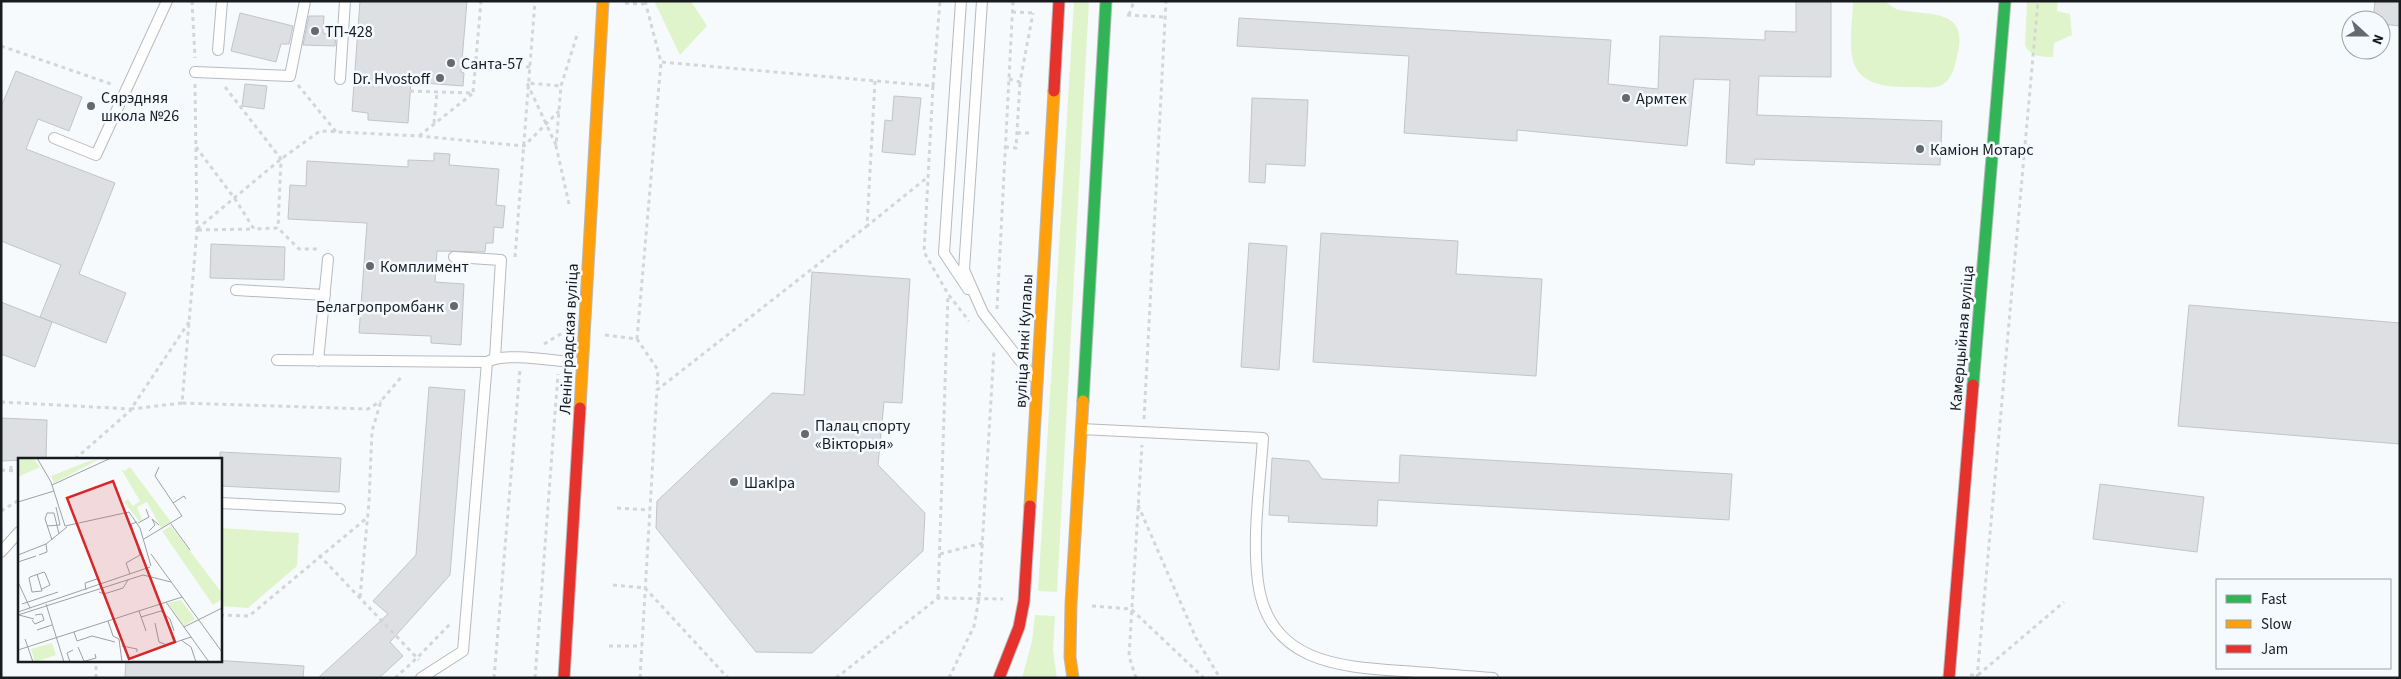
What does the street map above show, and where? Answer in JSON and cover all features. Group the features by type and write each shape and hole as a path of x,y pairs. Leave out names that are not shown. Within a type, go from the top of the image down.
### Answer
{"main road":[{"name":"Ленінградская вуліца","path":"564,678 603,1"},
{"name":"вуліца Янкі Купалы","path":"999,678 1019,627 1024,601 1059,1"},
{"path":"1073,678 1070,657 1071,604 1106,1"},
{"name":"Камерцыйная вуліца","path":"1949,678 2005,1"}],"lane":[{"path":"54,138 96,155 167,1"},
{"path":"218,50 222,1"},
{"path":"195,72 290,76 305,1"},
{"path":"340,79 345,1"},
{"path":"961,1 944,253 983,313 1032,376 1037,389"},
{"path":"982,1 964,270 983,313"},
{"path":"425,675 463,652 501,260 454,257"},
{"path":"318,361 328,259"},
{"path":"236,290 325,295"},
{"path":"277,360 491,360 521,358 583,363"},
{"path":"1081,429 1263,438 1256,554 1258,583 1264,607 1275,630 1291,645 1307,655 1343,666 1493,678"},
{"path":"221,503 340,509"},
{"path":"1,552 18,533"}],"path":[{"path":"182,403 197,230 192,1"},
{"path":"419,136 473,93 481,1"},
{"path":"515,261 527,83 535,1"},
{"path":"637,339 661,62 645,1"},
{"path":"661,62 933,86 940,1"},
{"path":"949,678 974,626 980,598 1013,1"},
{"path":"1130,16 1134,1"},
{"path":"1136,678 1129,656 1131,609 1143,432 1166,1"},
{"path":"1978,676 2038,1"},
{"path":"1005,147 1016,148 1020,82 1033,13"},
{"path":"556,146 561,86 578,25"},
{"path":"1,46 126,90"},
{"path":"462,64 530,66"},
{"path":"213,73 280,159 278,228"},
{"path":"290,76 337,133"},
{"path":"1008,79 1020,82"},
{"path":"868,226 875,81"},
{"path":"527,83 561,86"},
{"path":"527,83 556,146 570,207"},
{"path":"410,91 473,93"},
{"path":"434,124 437,92"},
{"path":"197,230 280,159 320,131 419,136 524,146 559,112"},
{"path":"196,147 235,198 254,229"},
{"path":"640,678 657,390 868,226 929,176"},
{"path":"197,230 278,228 300,249 328,248 328,259"},
{"path":"938,598 948,294"},
{"path":"76,458 131,409 189,322"},
{"path":"535,678 562,322"},
{"path":"494,678 521,358"},
{"path":"1,402 131,409 182,403 368,409 381,401 406,373"},
{"path":"360,597 368,516 372,431 381,401"},
{"path":"11,462 11,470"},
{"path":"1,470 18,470"},
{"path":"1,511 18,501"},
{"path":"1138,504 1196,638 1220,678"},
{"path":"617,508 650,510"},
{"path":"221,615 249,616 319,555 368,516"},
{"path":"940,554 983,542"},
{"path":"319,555 417,658 425,675"},
{"path":"613,586 645,588 728,678"},
{"path":"836,678 938,598 980,598"},
{"path":"1949,678 1978,676 2064,602"},
{"path":"1131,609 1204,678"},
{"path":"395,678 454,619"},
{"path":"609,646 642,646"},
{"path":"96,662 96,678"}],"green space":[{"path":"654,1 691,1 707,26 680,55"},
{"path":"1074,1 1089,1 1057,592 1038,591"},
{"path":"1853,1 1884,1 1893,8 1945,17 1953,22 1958,29 1960,40 1955,64 1948,79 1942,85 1929,88 1881,85 1866,79 1855,66 1851,51"},
{"path":"2027,1 2058,1 2057,11 2070,14 2072,35 2054,43 2053,57 2034,54 2025,46"},
{"path":"221,528 299,533 297,566 248,608 221,606"},
{"path":"1035,615 1055,616 1053,651 1057,678 1022,678 1032,641"}],"building":[{"path":"360,1 467,1 461,72 464,73 463,86 411,82 408,123 368,120 368,113 352,111"},
{"path":"1796,1 1831,1 1831,77 1759,76 1757,115 1942,121 1940,165 1755,159 1754,165 1726,163 1730,80 1694,79 1687,146 1517,130 1517,141 1404,133 1409,56 1237,46 1239,18 1611,40 1608,84 1658,89 1660,36 1765,40 1765,31 1796,32"},
{"path":"2375,1 2400,1 2400,26 2391,25 2391,10 2374,10"},
{"path":"240,13 293,26 289,44 281,44 276,62 231,51"},
{"name":"ТП-428","path":"309,16 324,16 323,33 336,36 335,46 303,45"},
{"path":"16,71 82,97 69,131 38,119 26,149 115,183 79,274 126,293 106,343 40,317 61,265 1,241 1,107"},
{"path":"245,84 267,86 264,109 242,106"},
{"path":"894,96 921,98 915,155 882,152 885,120 892,121"},
{"path":"1252,98 1308,100 1305,166 1266,164 1265,183 1249,182"},
{"path":"434,153 450,154 449,165 499,169 496,205 505,206 503,228 494,227 493,243 486,243 485,252 437,251 435,282 464,284 461,345 431,343 431,336 359,333 367,223 288,219 290,185 306,186 307,161 408,167 408,160 434,161"},
{"path":"1321,233 1458,241 1456,274 1542,279 1536,376 1313,362"},
{"path":"1249,243 1287,246 1279,370 1241,367"},
{"path":"211,244 285,247 284,280 210,278"},
{"name":"Палац спорту «Вікторыя»","path":"812,272 910,279 902,403 884,402 878,465 925,513 923,551 812,653 756,652 656,528 657,501 772,393 804,395"},
{"path":"1,302 52,322 35,367 1,354"},
{"path":"2189,305 2400,323 2400,444 2178,426"},
{"path":"429,387 465,390 450,575 390,642 403,656 379,678 318,678 388,614 373,601 416,555"},
{"path":"1,418 47,420 46,458 18,458 18,460 1,461"},
{"path":"220,452 341,458 339,492 221,486"},
{"path":"1400,455 1732,474 1729,520 1378,500 1377,526 1288,522 1289,516 1269,515 1272,458 1309,461 1322,479 1399,483"},
{"path":"2100,484 2204,497 2197,552 2093,539"},
{"path":"221,661 304,666 303,678 125,678 126,662"}],"traffic: fast":[{"path":"1083,401 1106,1"},
{"path":"1973,385 2005,1"}],"traffic: slow":[{"path":"580,408 603,1"},
{"path":"1030,506 1054,91"},
{"path":"1073,678 1070,657 1071,604 1083,401"}],"traffic: jam":[{"path":"1054,91 1059,1"},
{"path":"1949,678 1973,385"},
{"path":"564,678 580,408"},
{"path":"999,678 1019,627 1024,601 1030,506"}],"place":[{"name":"ТП-428","path":"315,31"},
{"name":"Санта-57","path":"451,63"},
{"name":"Dr. Hvostoff","path":"440,78"},
{"name":"Армтек","path":"1626,98"},
{"name":"Сярэдняя школа №26","path":"91,106"},
{"name":"Каміон Мотарс","path":"1920,149"},
{"name":"Комплимент","path":"370,266"},
{"name":"Белагропромбанк","path":"454,306"},
{"name":"Палац спорту «Вікторыя»","path":"805,434"},
{"name":"ШакІра","path":"734,482"}]}
